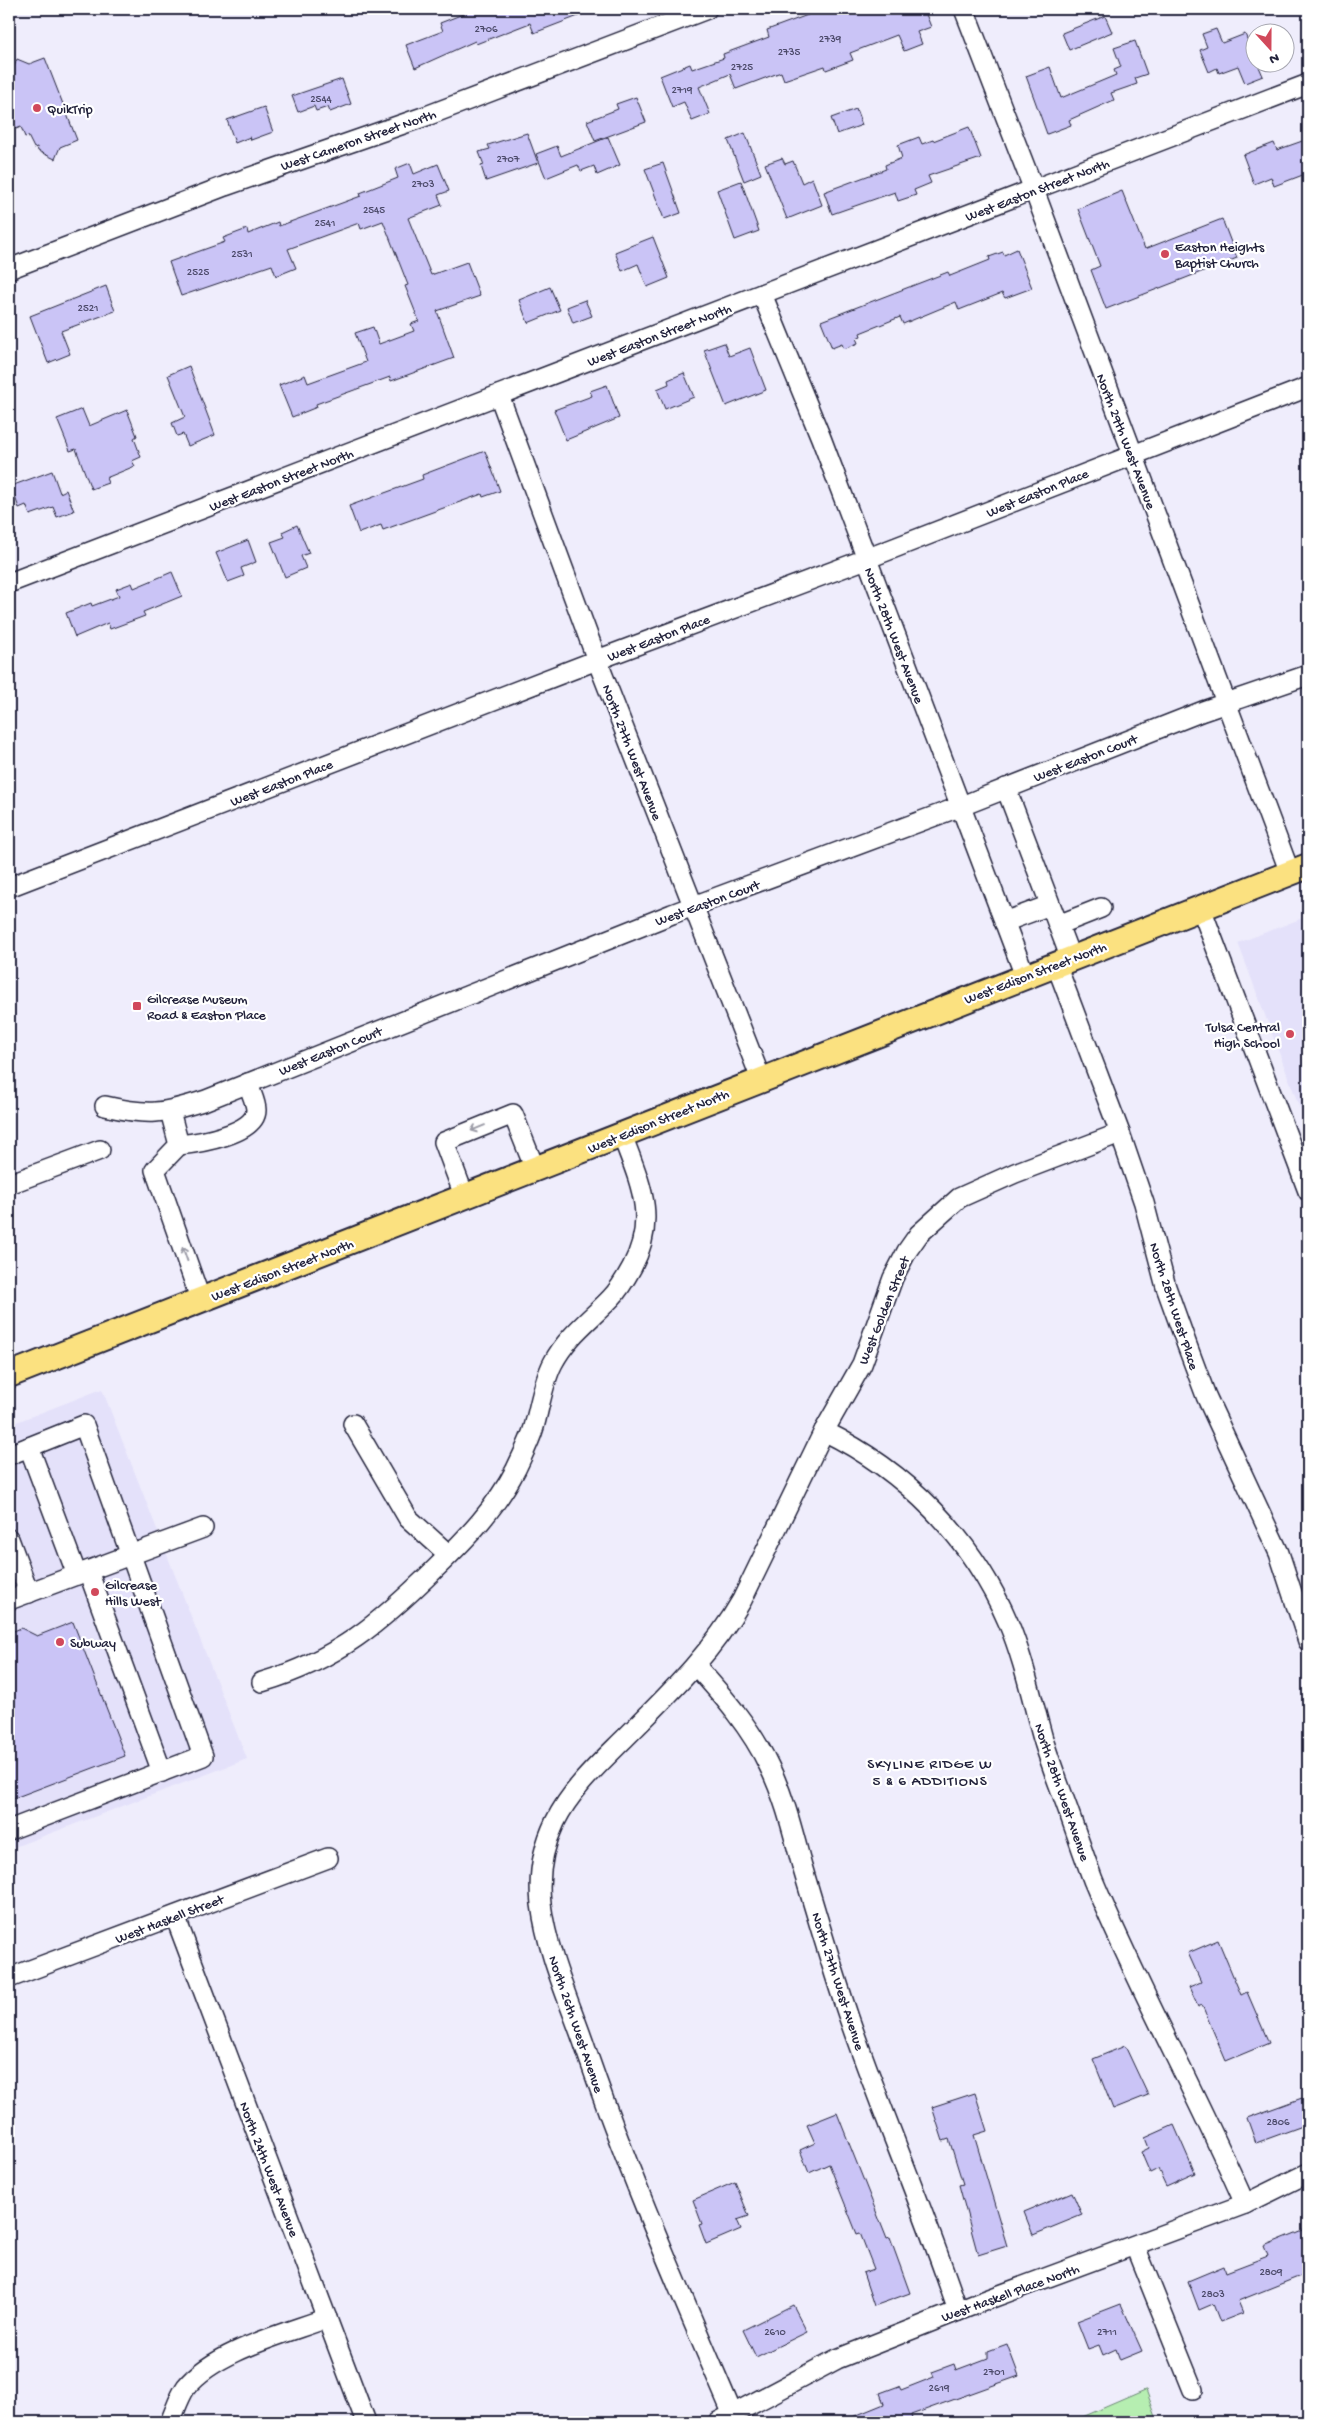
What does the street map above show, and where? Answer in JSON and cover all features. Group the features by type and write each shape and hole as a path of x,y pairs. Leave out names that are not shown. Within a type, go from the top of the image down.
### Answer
{"main road":[{"name":"West Edison Street North","path":"9,1375 465,1198 761,1079 1299,870"}],"street":[{"name":"West Cameron Street North","path":"9,269 225,186 429,115 708,9"},
{"name":"North 29th West Avenue","path":"964,9 1228,703 1299,870"},
{"name":"West Easton Street North","path":"9,583 1308,84"},
{"name":"North 28th West Avenue","path":"762,294 866,559 1025,976"},
{"name":"West Easton Place","path":"9,887 597,660 866,559 1308,386"},
{"name":"North 27th West Avenue","path":"499,395 597,660 761,1079"},
{"name":"West Easton Court","path":"105,1106 137,1113 170,1111 206,1100 693,907 1228,703 1308,675"},
{"name":"North 28th West Place","path":"1006,788 1058,925 1064,961 1144,1202 1166,1287 1206,1396 1279,1553 1308,1641"},
{"path":"1004,922 1050,905"},
{"path":"1058,925 1101,908"},
{"path":"1201,908 1300,1143 1308,1191"},
{"path":"201,1301 155,1170 179,1145 200,1143 245,1128 253,1122 256,1110 248,1083"},
{"path":"170,1111 179,1145"},
{"path":"465,1198 444,1142 513,1114 535,1169"},
{"name":"West Golden Street","path":"696,1666 727,1627 742,1600 824,1431 862,1364 893,1278 907,1251 920,1234 959,1198 1015,1173 1120,1133"},
{"path":"262,1682 296,1672 335,1652 366,1632 394,1610 480,1524 516,1469 534,1429 552,1365 563,1344 612,1297 627,1276 638,1255 646,1220 644,1200 642,1189 622,1135"},
{"path":"9,1184 100,1150"},
{"path":"353,1424 408,1518 449,1555"},
{"path":"9,1455 84,1425 132,1554 203,1756 9,1830"},
{"name":"North 28th West Avenue","path":"824,1431 853,1445 906,1483 935,1511 965,1546 995,1594 1018,1650 1044,1742 1092,1878 1134,1973 1215,2135 1245,2204"},
{"path":"30,1447 162,1772"},
{"path":"9,1600 203,1528"},
{"path":"9,1539 29,1593"},
{"name":"North 27th West Avenue","path":"696,1666 730,1705 750,1732 770,1766 783,1799 822,1936 849,2018 924,2212 958,2311"},
{"name":"North 26th West Avenue","path":"696,1666 588,1775 567,1802 555,1823 546,1848 541,1870 541,1902 545,1926 555,1962 606,2110 725,2418"},
{"name":"West Haskell Street","path":"9,1978 328,1858"},
{"name":"North 24th West Avenue","path":"175,1916 366,2422"},
{"name":"West Haskell Place North","path":"725,2418 838,2359 958,2311 1245,2204 1308,2174"},
{"path":"1135,2246 1193,2390"},
{"path":"170,2422 185,2389 211,2364 327,2318"}],"shaded area":[{"name":"Tulsa Central High School","path":"1308,916 1308,1130 1238,943"},
{"name":"Gilcrease Hills West","path":"102,1389 247,1759 9,1849 9,1425"}],"green space":[{"path":"1145,2390 1158,2422 1071,2422"}],"building":[{"path":"476,9 594,10 534,33 530,23 476,44 475,41 415,68 406,45 443,31 440,23"},
{"path":"824,9 924,9 931,27 917,32 922,44 904,51 897,35 850,53 853,60 826,70 825,66 784,80 781,72 736,89 730,74 699,87 710,114 692,121 684,102 672,107 660,76 690,64 692,69 724,58 723,54 769,37 767,30"},
{"path":"1105,16 1112,32 1069,50 1062,33"},
{"path":"1216,29 1222,43 1244,34 1244,72 1261,72 1263,76 1245,83 1238,66 1219,73 1217,68 1209,72 1200,50 1207,47 1202,34"},
{"path":"1135,41 1147,74 1135,78 1137,84 1111,93 1114,100 1069,120 1071,125 1047,134 1026,76 1050,67 1061,98 1116,75 1114,70 1121,67 1114,48"},
{"name":"QuikTrip","path":"45,58 77,140 60,147 55,159 38,151 37,147 34,148 28,136 25,137 21,127 16,129 9,109 9,73 12,71 17,59 29,64"},
{"path":"342,79 351,104 330,112 328,107 316,111 314,106 298,112 292,96"},
{"path":"636,97 646,122 595,141 587,121 618,109 616,104"},
{"path":"264,107 273,132 251,140 250,137 235,143 227,120"},
{"path":"856,109 862,125 837,134 831,118"},
{"path":"969,127 981,158 928,176 931,183 914,190 916,195 898,201 895,192 832,214 824,192 886,169 885,165 902,158 898,145 919,137 922,144"},
{"path":"527,133 538,163 486,181 481,166 484,165 479,152 490,149 488,145"},
{"path":"745,133 761,174 744,181 728,140"},
{"path":"608,137 620,165 597,175 594,166 581,171 578,165 546,178 536,154 557,146 561,156"},
{"path":"1308,139 1308,173 1274,186 1271,177 1254,184 1243,155 1274,143 1277,150"},
{"path":"782,158 785,164 793,161 802,183 812,178 822,205 787,219 765,164"},
{"path":"410,163 414,174 438,164 449,191 438,195 442,205 408,218 431,275 467,262 480,296 437,311 454,358 391,381 390,377 316,404 317,407 292,417 279,385 305,375 308,383 366,362 355,333 373,327 379,344 414,331 411,324 419,321 405,286 408,285 383,221 361,229 359,223 288,249 296,268 276,276 272,265 181,296 169,262 225,242 223,238 247,229 248,234 278,222 279,226 361,196 360,193 398,178 395,169"},
{"path":"663,163 681,213 664,219 645,169"},
{"path":"741,181 759,231 735,240 717,190"},
{"name":"Easton Heights Baptist Church","path":"1122,191 1145,249 1222,219 1237,258 1106,309 1091,270 1100,266 1078,209"},
{"path":"653,237 669,278 647,287 638,264 622,271 615,252"},
{"path":"1017,249 1032,288 1005,298 1002,293 959,310 956,302 903,324 900,317 860,333 861,336 856,338 858,343 844,349 842,344 832,348 821,321 948,272 950,276 990,260 989,257 1003,252 1004,255"},
{"path":"106,286 115,311 61,331 70,354 48,363 30,316"},
{"path":"550,287 560,310 528,323 519,300"},
{"path":"585,300 592,316 573,323 567,307"},
{"path":"724,343 729,356 750,348 766,390 726,406 704,350"},
{"path":"189,366 215,435 188,446 183,434 177,436 172,423 185,417 168,375"},
{"path":"684,373 694,397 665,409 657,389 669,384 668,380"},
{"path":"607,385 619,418 566,440 554,410 592,396 590,391"},
{"path":"82,409 89,426 127,410 137,436 134,438 141,457 132,461 135,466 106,478 108,483 91,489 76,449 70,451 57,419"},
{"path":"485,451 500,491 483,497 482,494 383,530 381,525 359,533 349,506 423,479 422,475"},
{"path":"52,471 60,493 66,490 74,511 57,517 53,507 30,515 26,505 19,508 11,486"},
{"path":"297,525 309,553 301,556 306,568 285,577 271,542 285,537 282,532"},
{"path":"248,540 256,562 241,568 244,576 228,582 216,553"},
{"path":"172,572 182,596 143,612 145,616 110,629 108,623 75,637 66,613 91,603 92,606 119,596 116,589 132,583 134,588"},
{"path":"73,1622 125,1756 9,1800 9,1633 21,1628 37,1636"},
{"path":"1218,1940 1241,1995 1247,1992 1269,2043 1226,2061 1202,2005 1198,2007 1189,1987 1201,1982 1188,1953"},
{"path":"1125,2046 1148,2095 1113,2109 1093,2059"},
{"path":"975,2093 987,2131 974,2135 1007,2246 978,2255 959,2185 963,2184 949,2139 943,2141 932,2107"},
{"path":"1302,2098 1308,2114 1308,2124 1256,2143 1247,2118"},
{"path":"837,2113 887,2239 890,2238 910,2293 874,2306 863,2273 874,2269 860,2233 857,2234 829,2164 809,2173 800,2150 815,2143 807,2125"},
{"path":"1174,2125 1195,2173 1166,2186 1158,2169 1150,2173 1141,2152 1149,2148 1145,2138"},
{"path":"735,2182 749,2216 737,2220 741,2229 706,2244 699,2225 702,2224 693,2200"},
{"path":"1072,2192 1082,2215 1033,2235 1024,2212"},
{"path":"1308,2228 1308,2273 1238,2301 1243,2313 1220,2322 1213,2304 1199,2310 1188,2281 1224,2266 1226,2272 1268,2256 1264,2246"},
{"path":"1121,2304 1142,2351 1120,2360 1116,2349 1103,2355 1099,2345 1088,2349 1077,2321"},
{"path":"793,2305 807,2332 756,2357 743,2330"},
{"path":"1007,2344 1019,2376 911,2415 912,2419 903,2422 840,2422 884,2404 880,2393 899,2386 901,2390 934,2377 932,2372 954,2364 956,2370 988,2358 988,2351"}],"place":[{"name":"QuikTrip","path":"37,108"},
{"name":"Easton Heights Baptist Church","path":"1165,254"},
{"name":"Gilcrease Museum Road & Easton Place","path":"137,1006"},
{"name":"Tulsa Central High School","path":"1290,1034"},
{"name":"Gilcrease Hills West","path":"95,1592"},
{"name":"Subway","path":"60,1642"}],"district":[{"name":"SKYLINE RIDGE W 5 & 6 ADDITIONS","path":"930,1772"}]}
